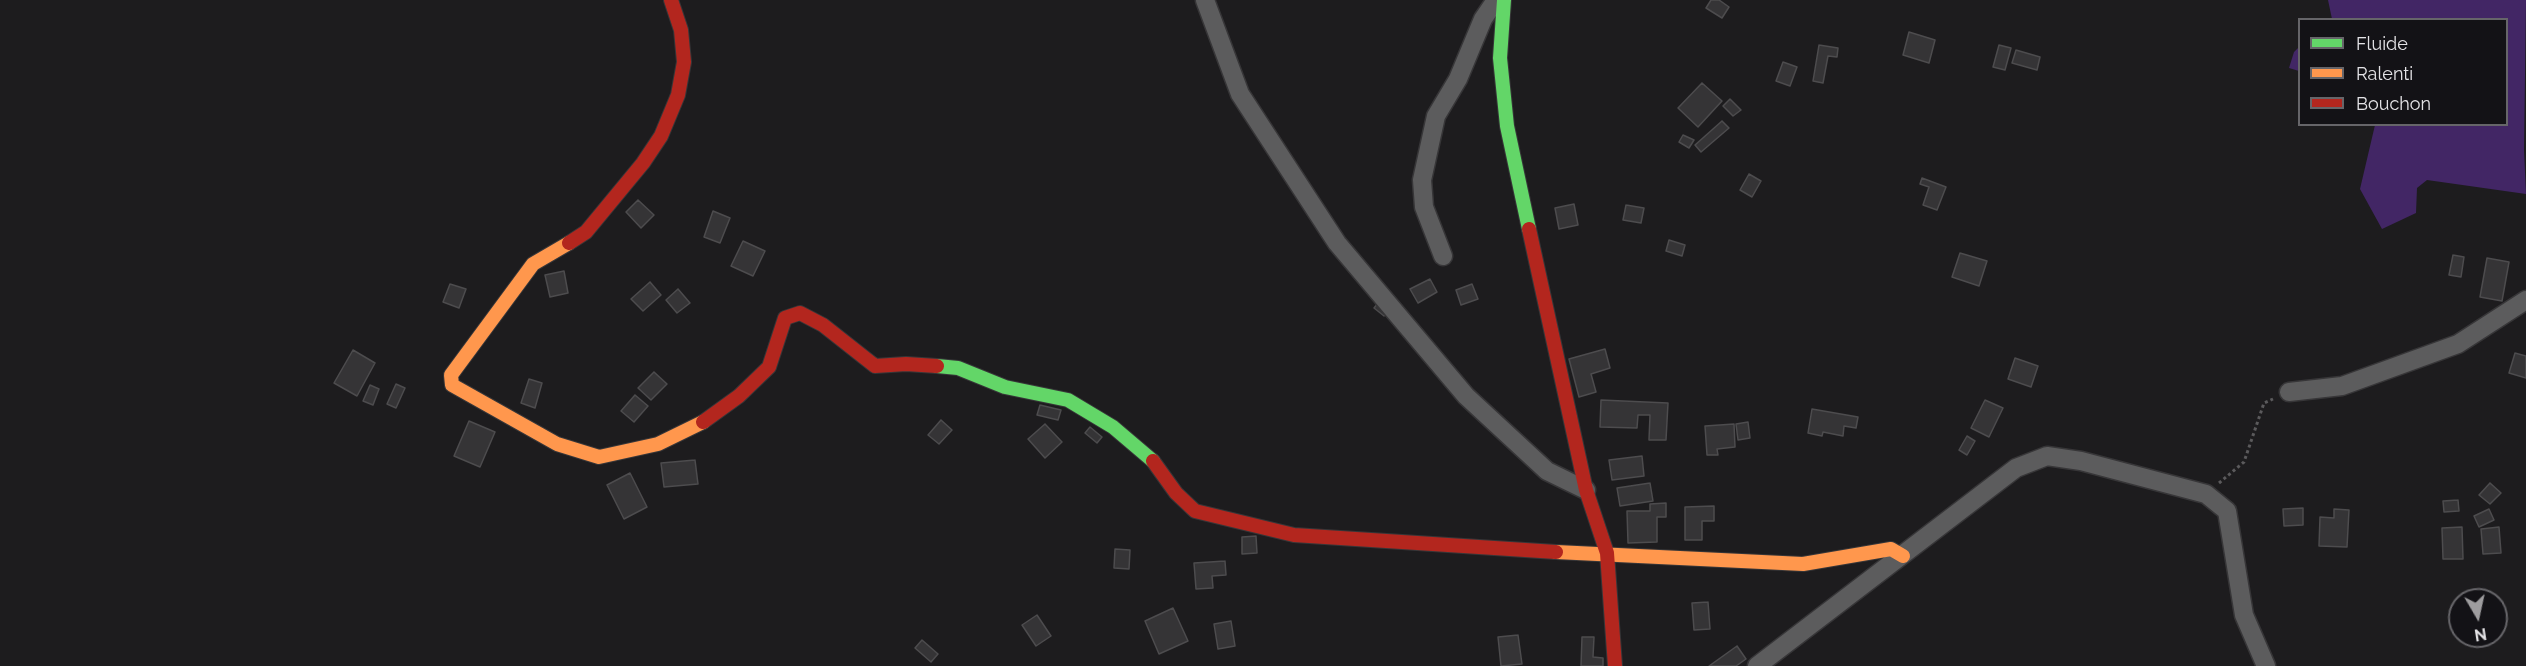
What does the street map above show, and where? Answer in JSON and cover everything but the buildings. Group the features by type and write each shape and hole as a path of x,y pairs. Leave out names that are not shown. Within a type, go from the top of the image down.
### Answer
{"street":[{"path":"671,0 681,30 684,63 678,95 661,136 643,164 586,232 533,264 451,375 452,385 557,444 599,457 658,444 709,419 739,396 769,368 785,318 800,313 823,325 875,366 906,364 958,368 1005,387 1068,400 1113,427 1156,464 1176,493 1195,512 1294,535 1457,547 1803,564 1891,549 1903,556"},
{"path":"1205,0 1240,94 1338,243 1466,396 1547,471 1586,490"},
{"path":"1443,256 1425,207 1422,180 1436,116 1458,79 1483,19 1496,0"},
{"path":"1504,0 1500,58 1507,126 1586,490 1607,553 1615,666"},
{"path":"2289,392 2342,386 2458,344 2526,300"},
{"path":"2489,326 2526,315"},
{"path":"1757,666 2016,468 2047,456 2081,461 2206,494 2227,512 2244,615 2266,666"}],"path":[{"path":"2206,494 2244,462 2264,403 2289,392"}],"shaded area":[{"path":"2328,0 2526,0 2524,150 2526,194 2427,180 2417,188 2416,213 2382,229 2360,189 2375,126 2508,126 2508,18 2332,18"},
{"path":"2298,48 2298,71 2289,68 2294,52"}],"traffic: fast":[{"path":"1504,0 1500,58 1507,126 1529,229"},
{"path":"937,366 958,368 1005,387 1068,400 1113,427 1153,461"}],"traffic: slow":[{"path":"569,243 533,264 451,375 452,385 557,444 599,457 658,444 703,422"},
{"path":"1556,552 1803,564 1891,549 1903,556"}],"traffic: jam":[{"path":"569,243 586,232 643,163 661,136 678,95 684,62 681,30 671,0"},
{"path":"1529,229 1586,490 1607,553 1615,666"},
{"path":"703,422 739,396 769,367 785,318 800,313 823,325 875,366 906,364 937,366"},
{"path":"1153,461 1176,493 1195,511 1294,535 1556,552"}]}
